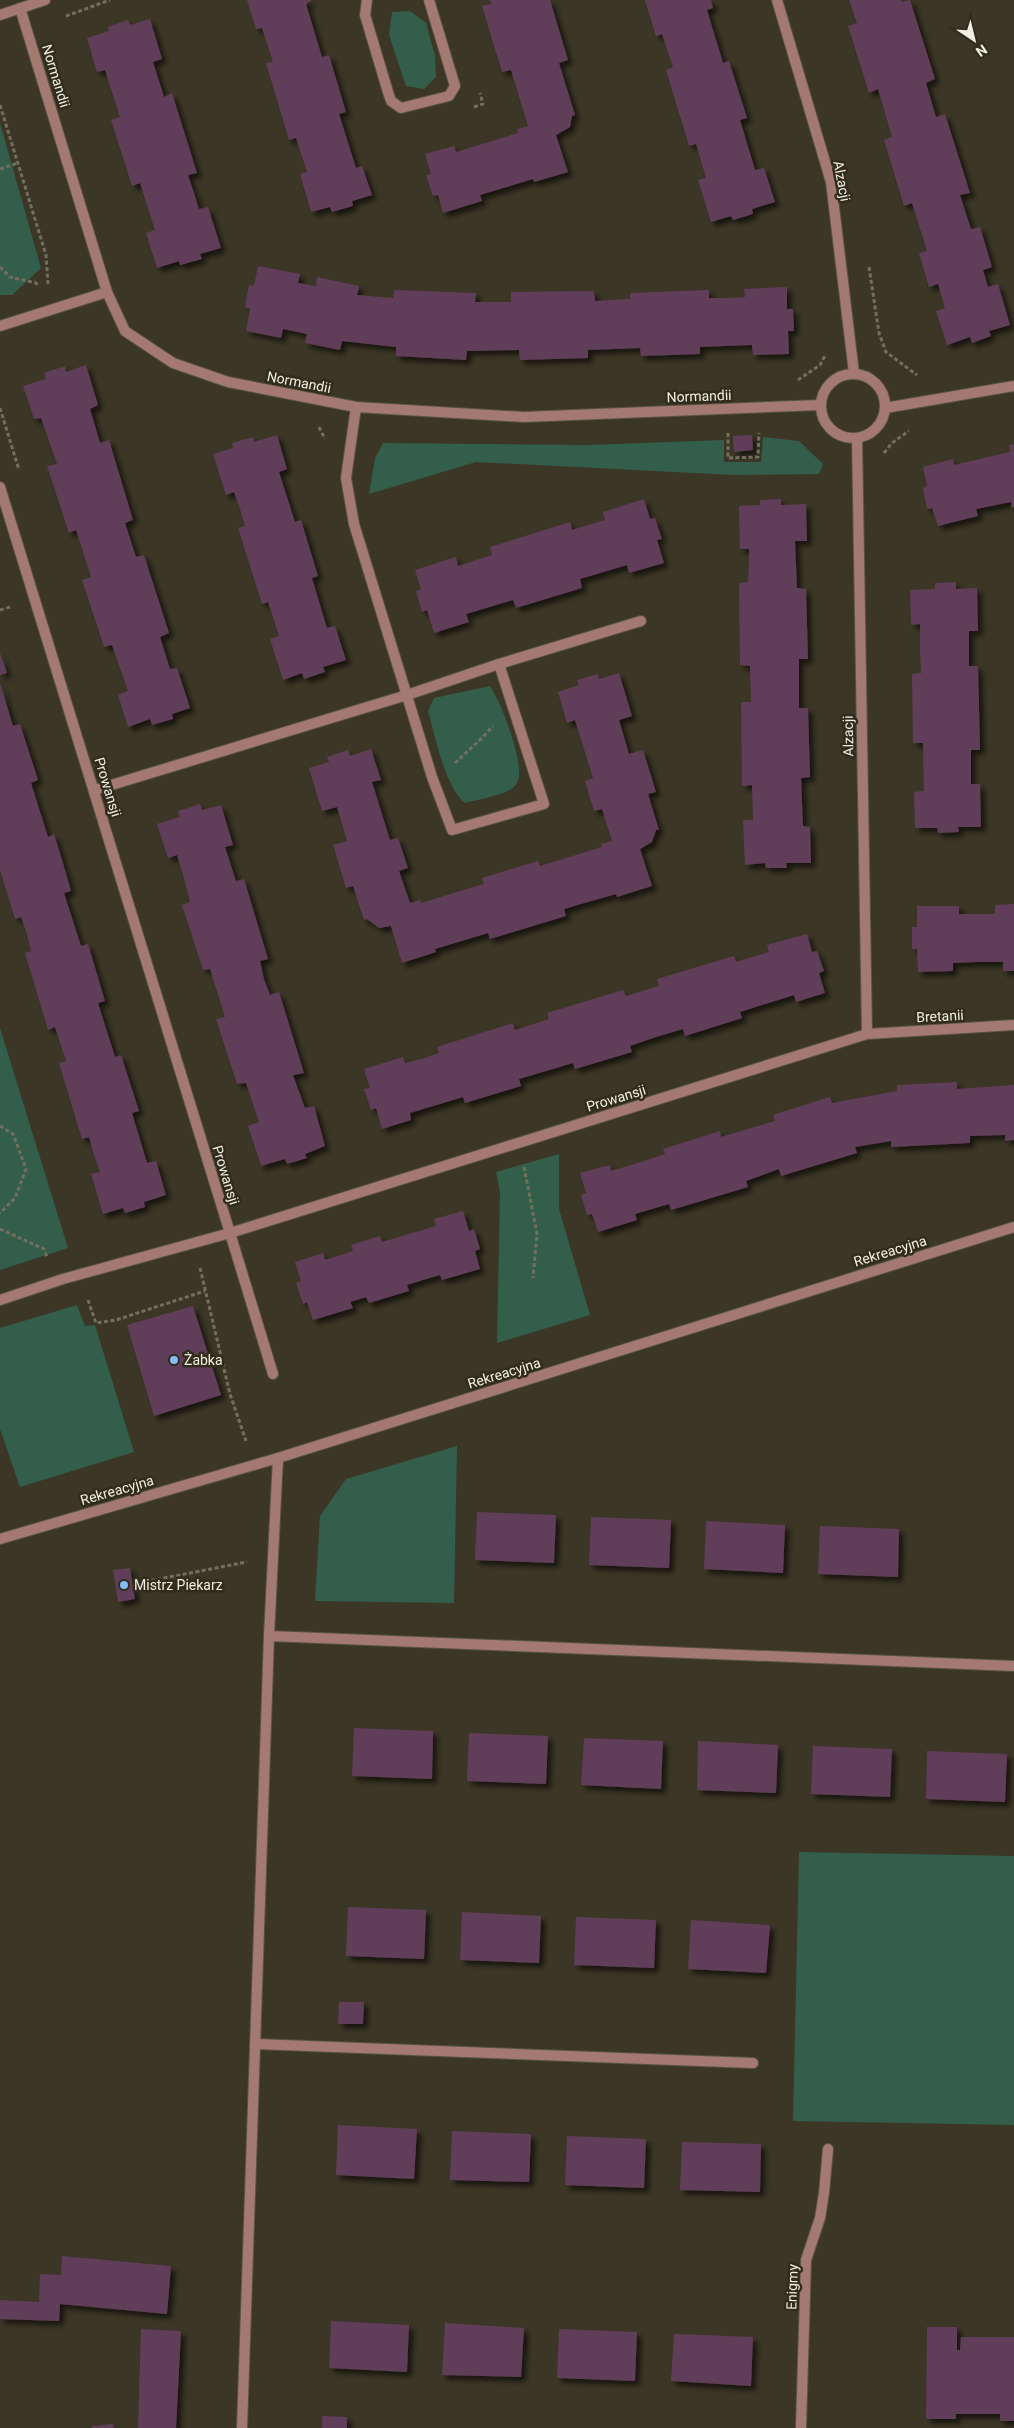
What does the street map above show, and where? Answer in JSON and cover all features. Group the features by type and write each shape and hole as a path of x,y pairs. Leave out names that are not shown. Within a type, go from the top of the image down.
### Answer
{"street":[{"path":"0,15 45,0"},
{"path":"367,0 365,15 388,92 391,101 401,108 449,96 455,86 429,0"},
{"name":"Alzacji","path":"778,0 831,182 854,373"},
{"name":"Normandii","path":"20,8 107,292 124,331 173,363 228,382 356,407 524,416 820,405"},
{"path":"0,326 107,292"},
{"path":"854,373 873,380 884,398 885,408 883,419 876,428 868,435 857,438 836,433 827,426 822,416 820,405 822,395 834,379 854,373"},
{"path":"885,408 1014,386"},
{"path":"356,407 346,478 354,524 407,695 452,830 544,804 498,664"},
{"name":"Alzacji","path":"857,438 867,1034"},
{"name":"Prowansji","path":"0,487 95,790 230,1233 867,1034"},
{"path":"95,790 407,695 498,664 641,621"},
{"name":"Bretanii","path":"867,1034 1014,1025"},
{"name":"Rekreacyjna","path":"0,1538 278,1458 1014,1227"},
{"path":"0,1300 91,1271 230,1233 273,1374"},
{"path":"242,2428 269,1636 278,1458"},
{"path":"269,1636 1014,1666"},
{"path":"256,2044 753,2063"},
{"name":"Enigmy","path":"801,2428 806,2260 820,2218 828,2150"}],"path":[{"path":"62,18 110,0"},
{"path":"0,105 46,256 50,284 39,289 36,282 10,277 0,267"},
{"path":"0,169 18,162"},
{"path":"868,258 879,333 886,352 914,374 922,375"},
{"path":"794,383 820,365 829,348"},
{"path":"318,424 327,446"},
{"path":"882,456 892,443 913,428"},
{"path":"728,430 728,458 758,457 759,430"},
{"path":"454,764 482,738 498,718"},
{"path":"0,1126 13,1134 26,1169 15,1198 0,1213"},
{"path":"522,1159 536,1234 533,1278"},
{"path":"0,1229 44,1249 49,1262"},
{"path":"199,1266 230,1394 253,1465"},
{"path":"86,1294 96,1323 116,1320 205,1290"},
{"path":"138,1583 248,1562"}],"green space":[{"path":"410,11 426,23 435,56 436,77 424,89 406,86 389,35 392,12"},
{"path":"0,123 41,268 12,295 0,295"},
{"path":"763,437 799,441 823,464 819,474 733,475 476,462 369,494 375,458 383,443 589,445 724,440 724,462 761,462"},
{"path":"490,686 513,739 518,761 519,777 515,786 509,791 465,803 458,795 446,773 428,711 434,698"},
{"path":"0,1028 68,1248 0,1270"},
{"path":"559,1154 559,1209 590,1315 497,1343 500,1192 496,1172"},
{"path":"77,1305 85,1326 95,1325 134,1452 20,1487 0,1429 0,1328"},
{"path":"457,1446 454,1603 315,1601 320,1516 346,1479"},
{"path":"799,1852 1014,1856 1014,2125 793,2121"}],"building":[{"path":"247,0 312,0 306,4 322,57 329,55 346,112 339,114 356,168 362,166 372,195 352,201 353,206 332,212 330,207 311,212 300,174 307,172 296,138 289,140 266,63 273,62 262,28 256,29"},
{"path":"490,0 550,0 568,60 559,63 575,115 572,116 570,127 556,135 568,172 534,182 533,179 480,195 482,201 443,213 438,195 433,196 426,175 431,174 425,154 454,146 456,152 518,133 517,129 528,126 511,70 502,72 482,6 491,4"},
{"path":"645,0 711,0 713,8 707,10 723,63 729,61 747,118 740,120 755,170 764,168 775,202 752,209 753,214 733,220 731,216 711,222 698,180 706,178 696,144 689,146 666,70 673,67 662,34 656,36"},
{"path":"849,0 901,0 901,2 910,0 935,79 926,83 936,117 945,114 970,193 960,195 971,229 980,227 992,267 983,270 988,287 998,284 1010,325 989,331 991,336 972,343 970,337 947,345 936,311 945,308 938,284 929,287 919,253 927,251 912,203 904,206 884,140 892,137 878,89 869,93 848,26 857,23"},
{"path":"150,19 162,59 153,62 164,97 172,93 197,173 188,175 199,209 208,207 221,248 200,254 202,259 180,265 179,261 157,268 146,233 155,230 140,183 132,186 111,120 120,117 105,70 97,72 87,38 109,31 108,27 128,20 130,25"},
{"path":"258,266 300,274 298,283 316,286 317,277 359,286 357,295 393,298 394,290 476,293 475,302 511,302 511,292 594,291 595,301 630,299 630,293 709,290 709,298 745,297 744,289 787,287 787,309 793,309 794,331 788,331 789,354 753,355 752,345 700,347 700,354 641,356 640,348 588,350 588,358 520,360 519,350 467,351 466,360 396,356 396,347 342,341 340,350 305,343 307,334 283,329 281,338 246,331 250,309 245,307 249,285 254,286"},
{"path":"86,365 98,405 90,409 100,443 109,440 133,520 125,523 136,557 144,555 169,633 160,637 170,669 177,668 190,708 172,714 173,719 152,725 150,719 128,727 118,695 128,691 112,645 104,647 82,580 91,577 76,530 69,533 47,466 57,464 41,418 34,419 23,386 46,379 44,373 65,366 66,372"},
{"path":"277,435 287,469 279,472 295,522 301,520 318,576 312,578 327,628 335,626 346,660 323,667 325,672 304,679 302,673 283,680 270,639 279,636 268,602 262,604 238,528 245,526 240,509 234,492 226,495 213,454 233,448 232,443 253,437 254,442"},
{"path":"752,435 753,450 734,452 733,436"},
{"path":"1014,444 1014,507 1011,508 1011,502 976,509 978,516 938,526 932,508 927,509 923,488 927,486 923,467 953,459 954,465 1010,452 1009,445"},
{"path":"644,499 650,519 655,518 662,539 657,540 664,563 629,573 627,565 580,579 582,588 516,608 513,600 466,614 469,622 434,633 427,610 422,612 416,591 421,589 415,570 456,557 458,566 492,555 490,547 570,522 572,530 605,520 603,512"},
{"path":"781,499 781,505 806,504 807,541 795,541 797,588 806,589 808,659 799,659 799,708 808,708 810,777 801,778 803,826 810,827 811,863 786,863 787,868 766,868 765,863 745,865 743,820 753,820 752,785 742,786 741,702 751,702 750,666 740,665 739,583 748,582 749,549 740,549 739,506 760,505 760,500"},
{"path":"956,582 956,589 977,588 978,631 969,631 969,666 978,666 980,750 971,750 971,784 980,784 981,827 958,827 959,832 938,833 937,828 915,828 914,792 924,791 923,743 913,743 912,674 921,673 920,624 911,625 910,590 935,589 935,583"},
{"path":"0,653 7,673 0,675"},
{"path":"619,673 632,716 619,720 629,754 643,750 656,792 648,794 659,830 656,830 652,842 640,849 652,886 617,897 616,894 564,909 566,916 490,939 488,933 435,949 436,952 402,963 391,926 379,928 367,919 364,920 353,886 346,888 333,845 347,841 337,807 322,811 309,768 329,762 327,757 348,750 350,756 371,749 381,780 372,782 390,840 398,838 408,868 399,871 410,903 420,900 421,903 484,884 482,878 538,861 540,866 602,847 601,844 612,841 602,809 594,811 585,781 593,778 575,720 567,723 558,692 579,685 577,680 598,674 599,679"},
{"path":"0,683 13,726 20,724 38,780 31,783 48,837 54,834 63,863 71,891 64,893 81,946 88,944 105,1001 98,1003 115,1057 121,1055 139,1111 132,1113 147,1163 156,1161 166,1195 144,1202 145,1207 125,1213 123,1208 103,1214 91,1174 100,1172 89,1137 82,1139 59,1063 66,1061 55,1027 48,1030 25,953 31,951 27,934 21,917 15,919 0,870"},
{"path":"200,804 202,810 221,805 233,845 225,847 236,881 244,879 268,959 260,961 264,979 270,995 279,992 304,1073 293,1075 305,1108 314,1106 325,1146 305,1154 307,1158 287,1164 285,1159 261,1166 248,1126 259,1122 246,1083 237,1084 216,1019 225,1017 210,969 203,970 182,905 190,902 177,855 168,858 157,824 180,817 178,811"},
{"path":"1014,904 1014,971 1003,971 1003,962 978,962 953,963 953,971 918,972 917,949 912,949 912,927 917,927 917,906 959,906 959,914 995,914 995,905"},
{"path":"807,934 812,952 817,951 824,971 819,973 825,993 796,1002 794,995 740,1012 742,1018 685,1036 683,1029 630,1046 632,1052 575,1069 573,1063 519,1079 521,1086 465,1103 463,1097 410,1113 411,1120 382,1129 376,1108 371,1110 364,1089 370,1088 364,1069 403,1057 405,1063 422,1059 439,1053 437,1047 513,1023 515,1030 549,1019 547,1013 623,990 626,996 659,986 657,979 734,956 736,962 769,952 767,945"},
{"path":"957,1082 957,1089 1014,1085 1014,1140 1005,1141 1005,1135 970,1136 970,1143 891,1147 891,1141 855,1147 857,1153 781,1176 779,1169 746,1181 748,1187 671,1210 669,1204 635,1214 637,1220 598,1232 592,1214 587,1215 581,1195 586,1193 580,1173 610,1165 611,1171 638,1163 665,1154 663,1149 720,1131 721,1137 775,1121 773,1115 830,1097 832,1103 897,1091 897,1085"},
{"path":"463,1211 469,1231 474,1229 480,1249 475,1251 480,1269 442,1280 440,1275 423,1280 407,1285 409,1291 369,1303 366,1297 350,1302 353,1308 313,1320 307,1302 303,1304 296,1283 301,1281 295,1262 323,1253 325,1260 353,1251 351,1245 380,1236 382,1242 436,1226 434,1219"},
{"name":"Żabka","path":"193,1306 221,1395 154,1416 127,1325"},
{"path":"477,1512 556,1515 554,1563 475,1560"},
{"path":"591,1517 671,1520 669,1568 589,1565"},
{"path":"706,1521 785,1525 783,1573 704,1569"},
{"path":"820,1526 899,1529 898,1577 818,1574"},
{"name":"Mistrz Piekarz","path":"130,1568 135,1599 118,1602 113,1570"},
{"path":"354,1728 433,1731 432,1779 352,1776"},
{"path":"469,1733 548,1736 546,1784 467,1781"},
{"path":"584,1738 663,1741 661,1789 581,1785"},
{"path":"698,1741 778,1745 776,1793 697,1790"},
{"path":"813,1746 892,1749 890,1797 811,1794"},
{"path":"927,1751 1007,1754 1005,1802 926,1799"},
{"path":"348,1907 426,1910 424,1959 346,1956"},
{"path":"462,1912 541,1916 539,1963 460,1960"},
{"path":"576,1917 656,1920 654,1968 574,1965"},
{"path":"691,1920 770,1925 766,1973 688,1969"},
{"path":"339,2002 364,2002 363,2024 338,2024"},
{"path":"338,2125 417,2129 414,2179 336,2175"},
{"path":"452,2131 531,2134 529,2182 450,2180"},
{"path":"567,2136 646,2139 644,2188 565,2185"},
{"path":"682,2142 761,2144 760,2192 680,2190"},
{"path":"62,2256 171,2266 167,2314 60,2304 59,2321 0,2319 0,2300 39,2302 40,2274 61,2275"},
{"path":"331,2321 409,2325 407,2372 329,2368"},
{"path":"445,2323 524,2328 521,2377 442,2375"},
{"path":"927,2327 957,2327 957,2350 960,2350 961,2337 1014,2337 1014,2421 1000,2421 1000,2414 956,2414 956,2419 926,2419"},
{"path":"141,2329 181,2331 176,2428 138,2428"},
{"path":"559,2329 637,2332 635,2381 557,2378"},
{"path":"674,2334 753,2337 751,2386 671,2381"},
{"path":"322,2416 347,2417 347,2428 322,2428"},
{"path":"113,2424 114,2428 92,2428 92,2426"}],"place":[{"name":"Żabka","path":"174,1360"},
{"name":"Mistrz Piekarz","path":"124,1585"}]}
